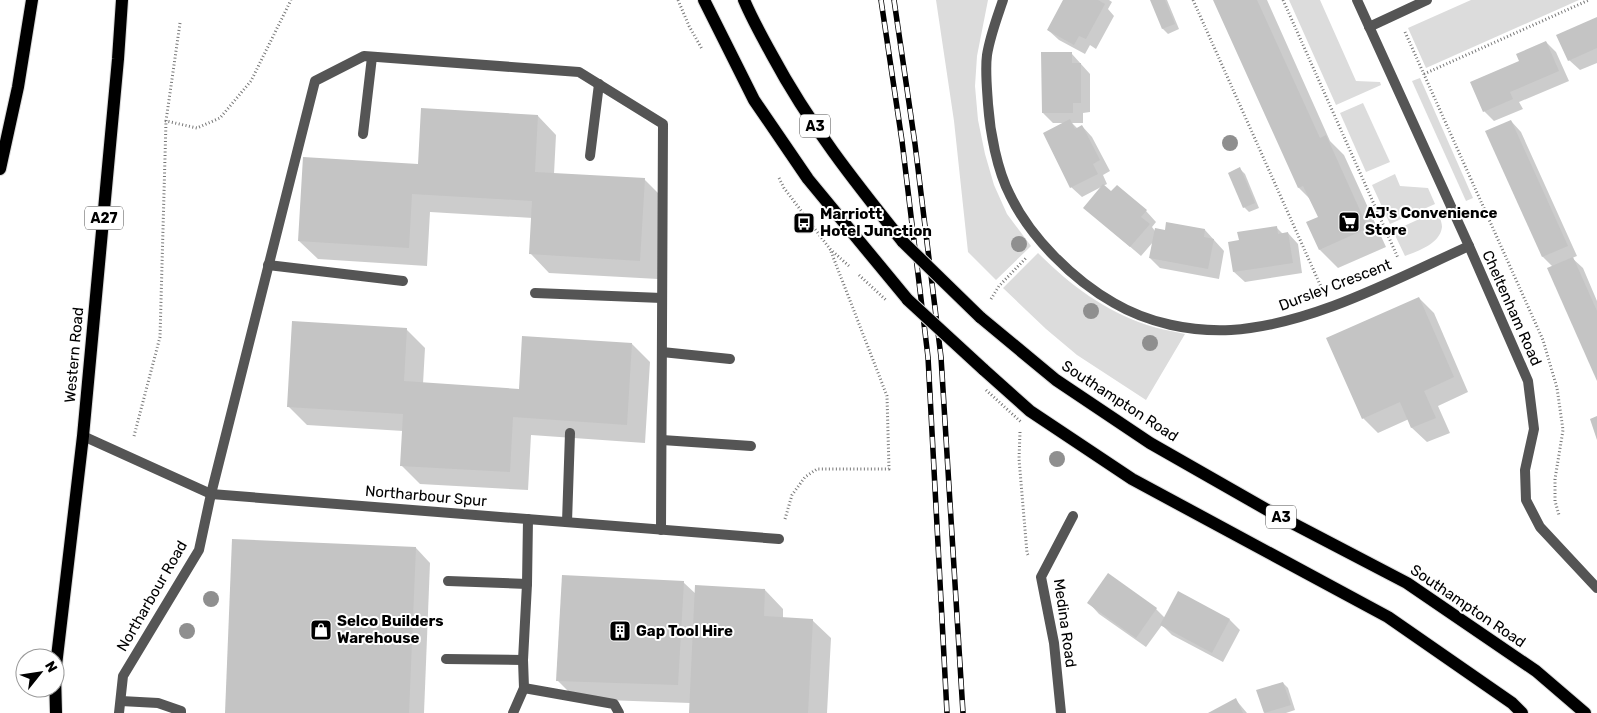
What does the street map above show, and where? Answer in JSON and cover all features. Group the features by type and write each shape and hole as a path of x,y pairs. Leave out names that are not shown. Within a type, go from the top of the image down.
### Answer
{"main road":[{"name":"Western Road","path":"56,713 55,674 83,436 122,0"},
{"name":"A3","path":"704,0 754,100 808,179 908,300 1030,410 1132,479 1388,616 1504,697 1522,713"},
{"name":"Southampton Road","path":"744,0 790,90 838,161 903,242 980,317 1056,380 1150,442 1271,512 1407,583 1536,671 1585,713"},
{"path":"0,169 18,87 33,1"}],"street":[{"name":"Dursley Crescent","path":"1003,0 987,56 986,87 990,125 997,158 1009,194 1022,218 1063,264 1087,285 1114,303 1141,315 1198,330 1231,330 1258,327 1288,320 1330,306 1468,246"},
{"name":"Cheltenham Road","path":"1357,0 1528,381 1534,429 1525,470 1526,500 1540,528 1597,588"},
{"path":"1369,26 1427,0"},
{"name":"Northarbour Road","path":"119,713 123,676 199,550 211,494 315,81 364,56 372,57"},
{"path":"363,134 372,57 579,72 663,124 661,530"},
{"path":"590,156 599,84"},
{"path":"268,265 403,281"},
{"path":"535,293 662,298"},
{"path":"662,352 730,359"},
{"path":"567,522 570,433"},
{"name":"Northarbour Spur","path":"83,436 211,494 779,539"},
{"path":"662,440 751,446"},
{"name":"Medina Road","path":"1061,713 1054,643 1041,577 1073,516"},
{"path":"512,713 524,688 523,660 528,519"},
{"path":"448,581 527,584"},
{"path":"446,659 523,660"},
{"path":"524,688 614,704 619,713"},
{"path":"120,702 158,703 181,711 181,713"}],"path":[{"path":"166,121 197,128 220,118 251,81 291,0"},
{"path":"1193,0 1330,306"},
{"path":"1283,0 1406,274"},
{"path":"1424,74 1589,0"},
{"path":"128,456 160,337 166,121 180,23"},
{"path":"779,539 792,494 805,477 817,469 889,469 887,396 830,249"},
{"path":"998,286 1022,262"},
{"path":"1021,422 1019,460 1027,553 1041,577"}],"shaded area":[{"path":"936,0 988,0 977,56 975,86 978,120 994,185 1007,214 1031,246 996,280 968,252 954,121"},
{"path":"1289,0 1320,0 1356,81 1380,82 1381,85 1336,105"},
{"path":"1471,0 1579,0 1426,68 1408,28"},
{"path":"1420,78 1473,198 1466,201 1412,81"},
{"path":"1363,103 1390,162 1366,172 1340,113"},
{"path":"1395,174 1400,186 1428,188 1435,204 1390,224 1372,185"},
{"path":"1437,211 1442,227 1437,238 1428,246 1405,256 1393,231"},
{"path":"1038,253 1075,286 1102,305 1147,325 1185,334 1146,400 1077,355 1046,329 1003,288"}],"building":[{"path":"1063,0 1098,0 1105,4 1086,39 1079,36 1074,45 1047,30"},
{"path":"1150,0 1165,0 1175,24 1162,29"},
{"path":"1213,0 1257,0 1320,138 1326,135 1368,228 1319,250 1306,222 1318,217 1303,186 1298,188"},
{"path":"1597,17 1597,48 1568,61 1556,35"},
{"path":"1546,41 1559,71 1510,92 1513,99 1483,112 1470,82 1519,61 1516,54"},
{"path":"1041,52 1072,52 1072,63 1081,63 1081,103 1073,103 1073,113 1042,113"},
{"path":"421,108 538,115 535,172 645,178 640,261 529,254 532,201 412,194 409,248 298,241 303,157 418,164"},
{"path":"1070,119 1075,129 1082,125 1100,160 1093,164 1098,174 1070,188 1043,133"},
{"path":"1511,120 1568,246 1542,257 1485,131"},
{"path":"1240,167 1255,203 1243,208 1228,173"},
{"path":"1103,184 1111,191 1117,185 1147,210 1141,217 1150,224 1130,247 1083,208"},
{"path":"1166,222 1205,229 1204,237 1214,239 1208,269 1149,258 1155,228 1165,230"},
{"path":"1277,226 1278,234 1288,232 1293,263 1233,272 1228,242 1239,240 1237,232"},
{"path":"1573,257 1597,311 1597,381 1547,268"},
{"path":"1419,297 1454,377 1424,391 1436,418 1411,428 1400,402 1362,419 1326,338"},
{"path":"292,321 407,328 404,381 519,389 522,336 632,343 627,425 513,417 510,472 400,466 403,414 287,407"},
{"path":"1597,416 1597,440 1590,419"},
{"name":"Selco Builders Warehouse","path":"232,539 416,547 409,713 225,713"},
{"path":"1108,573 1157,608 1136,638 1087,603"},
{"name":"Gap Tool Hire","path":"562,575 684,581 678,685 556,681"},
{"path":"695,585 765,589 764,616 813,619 808,713 689,713"},
{"path":"1178,591 1230,619 1212,653 1160,625"},
{"path":"1283,682 1291,705 1264,713 1256,690"},
{"path":"1236,698 1243,713 1208,713"}],"railway":[{"path":"881,0 902,141 928,357 947,713"},
{"path":"894,0 915,144 941,357 963,713"}],"place":[{"name":"AJ's Convenience Store","path":"1349,222"},
{"name":"Marriott Hotel Junction","path":"804,223"},
{"name":"Selco Builders Warehouse","path":"321,630"},
{"name":"Gap Tool Hire","path":"620,631"}]}
